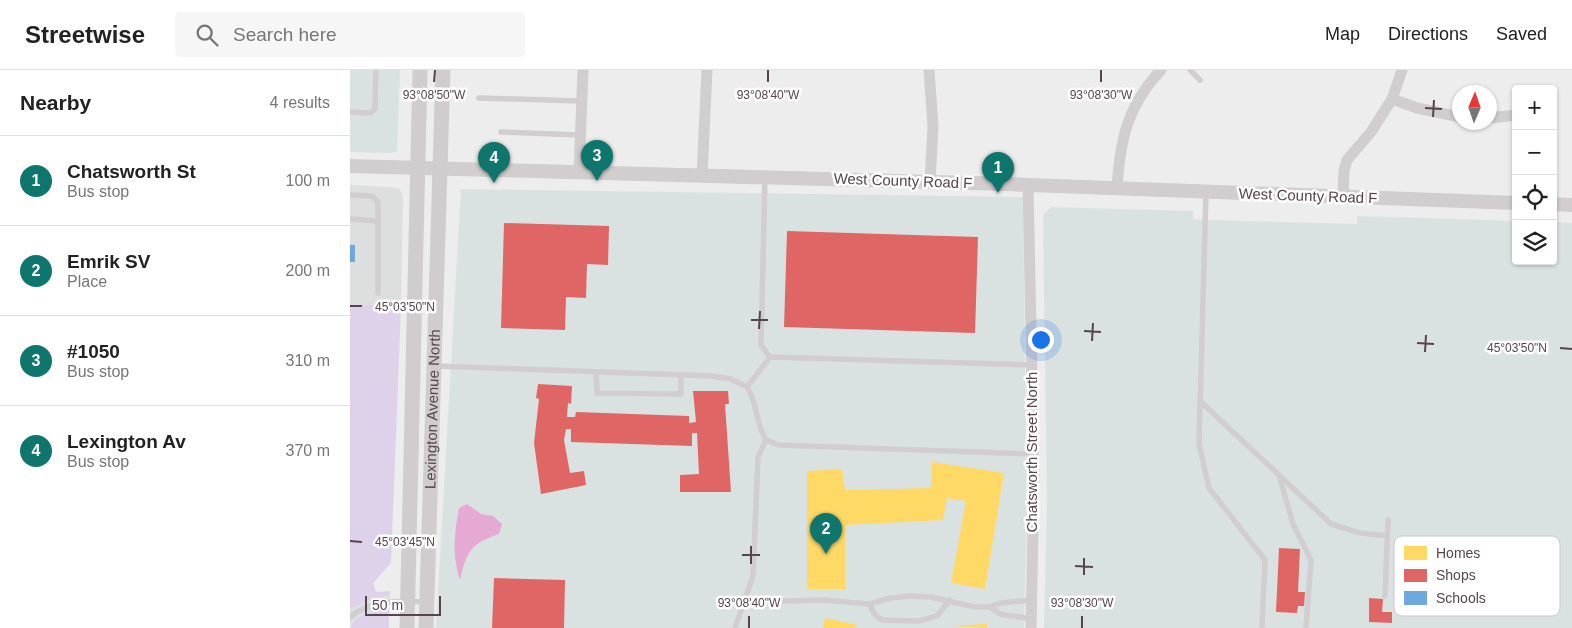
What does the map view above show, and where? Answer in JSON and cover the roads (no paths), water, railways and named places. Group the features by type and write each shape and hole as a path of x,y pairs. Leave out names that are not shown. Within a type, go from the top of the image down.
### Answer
{"main road":[{"name":"Lexington Avenue North","path":"407,628 420,70"},
{"name":"Lexington Avenue North","path":"426,628 436,366 443,70"}],"street":[{"path":"579,172 583,70"},
{"path":"702,176 707,70"},
{"path":"929,70 933,127 930,182"},
{"path":"1117,188 1120,151 1129,117 1138,99 1160,70"},
{"path":"1343,198 1344,170 1347,160 1353,150 1371,132 1392,99 1402,70"},
{"path":"1392,99 1417,108 1452,115"},
{"path":"1497,117 1512,115"},
{"name":"West County Road F","path":"350,166 1028,185 1512,203"},
{"name":"Chatsworth Street North","path":"1028,185 1033,454 1031,623"},
{"path":"1557,204 1572,205"}],"lane":[{"path":"350,112 370,113 375,109 376,70"},
{"path":"1190,70 1200,80"},
{"path":"479,98 582,101"},
{"path":"501,132 580,134"},
{"path":"765,178 761,345 770,357"},
{"path":"1206,192 1199,444 1209,488 1265,560 1262,628"},
{"path":"350,195 372,196 377,199 378,293"},
{"path":"350,220 378,221"},
{"path":"770,357 1032,365"},
{"path":"747,387 770,357"},
{"path":"436,366 681,375 731,379 747,387 755,402 759,429 766,440 779,445 1033,454"},
{"path":"596,372 597,393 681,394 681,375"},
{"path":"1200,401 1331,524 1360,533 1387,536"},
{"path":"735,628 746,602 753,576 758,457 766,440"},
{"path":"1279,475 1293,524 1311,560 1306,628"},
{"path":"1385,596 1388,520"},
{"path":"746,602 824,600 869,604 890,598 911,596 950,600 964,605 990,607 1000,603 1032,600"},
{"path":"869,604 876,616 882,620 919,621 937,616 950,600"},
{"path":"350,617 372,605 388,601 427,602"},
{"path":"990,607 1000,614 1031,623"}],"place":[{"name":"#1050","path":"597,181"},
{"name":"Lexington Av","path":"494,183"},
{"name":"Chatsworth St","path":"998,193"},
{"name":"Emrik SV","path":"826,554"}]}
